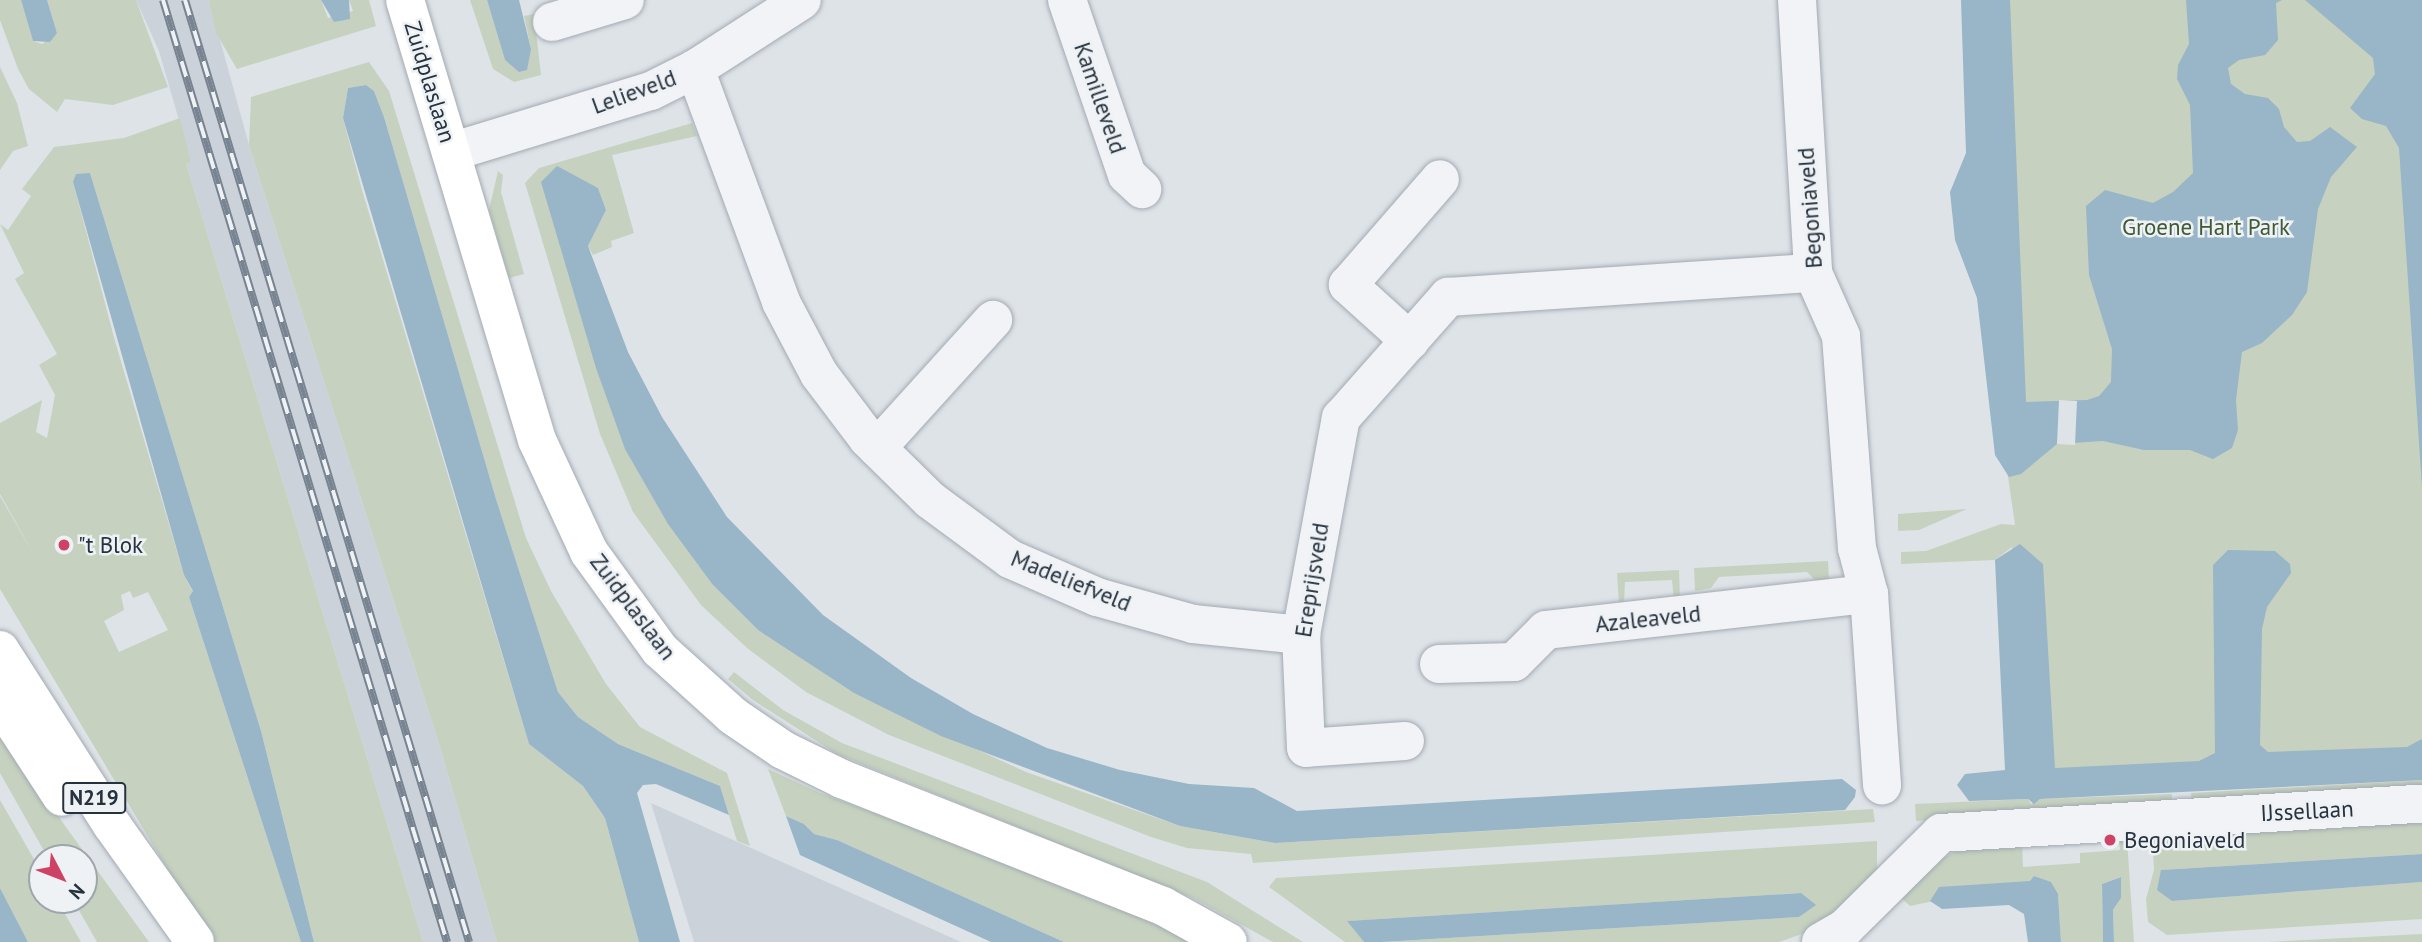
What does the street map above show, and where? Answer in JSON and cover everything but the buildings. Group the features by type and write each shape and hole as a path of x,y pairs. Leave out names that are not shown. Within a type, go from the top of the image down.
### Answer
{"street":[{"name":"Zuidplaslaan","path":"405,0 537,440 589,552 660,650 733,716 783,750 842,779 1163,906 1228,942"},
{"path":"552,22 625,0"},
{"name":"Lelieveld","path":"451,152 651,91 695,69 762,10 802,0"},
{"name":"Kamilleveld","path":"1067,0 1127,175 1142,189"},
{"name":"Begoniaveld","path":"1797,0 1814,273 1842,337 1857,548 1869,594 1882,786"},
{"name":"Madeliefveld","path":"695,69 781,302 819,374 877,448 930,500 1010,559 1097,597 1193,624 1301,635"},
{"path":"1410,341 1348,285 1440,179"},
{"name":"Ereprijsveld","path":"1405,741 1306,748 1301,635 1341,418 1448,297 1814,273"},
{"path":"877,448 993,320"},
{"name":"Azaleaveld","path":"1439,664 1514,662 1546,630 1869,594"},
{"name":"N219","path":"0,650 112,825 195,942"},
{"name":"N219","path":"0,702 167,942"},
{"name":"IJssellaan","path":"1838,937 1941,833 2422,804"}],"shaded area":[{"path":"136,0 209,0 249,145 440,747 497,942 423,942 186,164 191,162 159,51"},
{"path":"651,803 751,848 961,942 694,942"}],"green space":[{"path":"0,0 21,0 33,41 42,44 57,33 47,0 136,0 168,87 113,105 65,99 57,112 29,89 18,69 0,20"},
{"path":"209,0 321,0 328,18 353,11 349,0 369,0 376,26 237,69 216,33"},
{"path":"470,0 487,0 505,60 525,64 531,49 524,16 534,14 541,75 514,82 493,69"},
{"name":"Groene Hart Park","path":"1978,0 2412,0 2422,159 2422,767 2025,785 2012,547 1995,560 1901,564 1901,552 1926,551 2001,524 2015,525 2003,442"},
{"path":"369,62 389,91 526,538 551,591 606,684 640,727 727,773 750,846 737,841 720,786 618,744 578,717 558,692 496,499 384,117 374,91 366,85 348,88 343,118 362,190 529,744 583,786 605,818 639,942 497,942 440,747 249,145 251,97"},
{"path":"0,67 17,103 28,146 13,151 0,170"},
{"path":"180,118 191,162 186,164 423,942 314,942 261,731 90,173 73,182 115,341 184,575 193,592 189,597 301,942 211,942 0,589 0,496 37,560 0,494 0,423 42,400 36,432 47,438 55,395 39,365 57,354 15,279 24,273 0,224 8,230 31,196 22,189 54,147 124,138","holes":["130,591 133,598 148,592 168,630 119,652 104,621 124,610 121,595"]},
{"path":"692,123 697,136 612,155 634,233 611,241 612,247 593,255 588,246 606,210 598,188 558,169 713,585 758,630 854,693 1026,772 1180,826 1275,843 1873,809 1875,822 1253,863 1251,854 1187,848 1151,837 889,735 806,692 747,648 701,605 633,512 600,434 525,183 539,168"},
{"path":"498,171 503,175 501,192 524,274 509,278 489,210"},
{"path":"1967,509 1919,530 1898,531 1898,514"},
{"path":"1828,561 1829,580 1816,581 1807,572 1719,577 1711,588 1695,591 1694,568"},
{"path":"1679,570 1680,601 1674,601 1672,580 1625,582 1624,604 1619,604 1617,573"},
{"path":"734,672 783,710 842,743 1207,882 1303,942 1273,942 1195,899 837,754 753,700 728,679"},
{"path":"0,727 78,844 40,844 0,773"},
{"path":"768,769 820,793 1080,889 1195,942 1064,942 837,840 814,834 804,824 786,816"},
{"path":"2422,780 2422,792 2192,806 2191,793"},
{"path":"2172,794 2172,807 1916,821 1915,804 2028,799 2031,804 2040,799"},
{"path":"0,800 28,849 28,914 65,914 81,942 28,942 0,888"},
{"path":"2422,817 2422,854 2162,870 2172,901 2422,882 2422,919 2167,935 2148,922 2146,899 2154,870 2152,834"},
{"path":"2119,836 2127,840 2134,942 2114,942 2113,910 2121,898 2120,877 2102,884 2103,942 2061,942 2058,894 2034,876 2031,881 1910,906 1901,898 1942,858 1956,851 2022,842 2023,867 2080,863 2080,853 2120,850"},
{"path":"1877,841 1877,867 1882,869 1862,892 1813,930 1779,942 1382,942 1799,917 1810,908 1800,893 1348,921 1364,942 1345,942 1269,887 1276,878"},
{"path":"98,871 149,942 97,942 81,914 98,914"},
{"path":"2422,934 2422,942 2268,942"}],"water":[{"path":"21,0 47,0 57,33 50,42 33,41"},
{"path":"321,0 349,0 350,19 334,22"},
{"path":"487,0 519,0 531,49 527,70 519,72 505,60"},
{"path":"1961,0 2010,0 2026,402 2087,400 2099,396 2111,382 2112,349 2089,275 2086,206 2105,190 2153,203 2173,192 2193,173 2190,105 2177,79 2178,65 2189,44 2186,0 2282,0 2276,3 2278,40 2265,55 2239,60 2228,68 2231,84 2245,94 2268,98 2279,109 2284,127 2297,142 2310,141 2330,127 2357,147 2331,177 2318,209 2307,292 2292,315 2262,343 2242,352 2236,400 2238,430 2232,448 2213,459 2190,450 2144,450 2103,441 2057,444 2021,474 2009,477 1995,455 1977,298 1955,240 1950,192 1966,153"},
{"path":"2305,0 2422,0 2422,487 2399,148 2386,126 2362,119 2350,108 2375,74 2373,58"},
{"path":"366,85 374,91 384,117 496,499 558,692 578,717 618,744 720,786 729,815 656,784 643,785 637,793 680,942 639,942 605,818 583,786 529,744 343,118 348,88"},
{"path":"557,166 598,188 606,210 588,246 628,352 662,417 727,517 823,615 911,678 973,714 1047,748 1120,770 1189,784 1254,788 1297,811 1842,779 1856,790 1855,797 1845,810 1275,843 1180,826 941,736 854,693 758,630 713,585 668,524 625,449 596,368 541,182"},
{"path":"90,173 261,731 314,942 301,942 189,597 193,591 184,575 73,182 76,174"},
{"path":"2020,544 2043,564 2055,768 2199,761 2215,753 2213,565 2228,550 2275,551 2290,564 2291,573 2267,607 2262,629 2260,745 2268,752 2407,747 2422,739 2422,780 2040,799 2034,804 2028,799 1969,801 1957,785 1965,774 2005,770 1995,560"},
{"path":"786,816 804,824 814,834 837,840 1064,942 991,942 800,855"},
{"path":"2422,854 2422,882 2172,901 2157,890 2161,870"},
{"path":"2034,876 2051,882 2058,894 2061,942 2028,942 2024,914 2009,905 1942,909 1930,901 1939,887 2030,881"},
{"path":"2121,877 2121,898 2113,910 2114,942 2103,942 2102,884"},
{"path":"0,888 28,942 0,942"},
{"path":"1801,893 1816,905 1799,917 1382,942 1364,942 1347,921"}],"pier":[{"path":"2059,400 2077,401 2075,445 2057,444"}],"railway":[{"path":"163,0 447,942"},
{"path":"185,0 469,942"}],"place":[{"name":"\"t Blok","path":"64,545"},
{"name":"Begoniaveld","path":"2110,840"}]}
